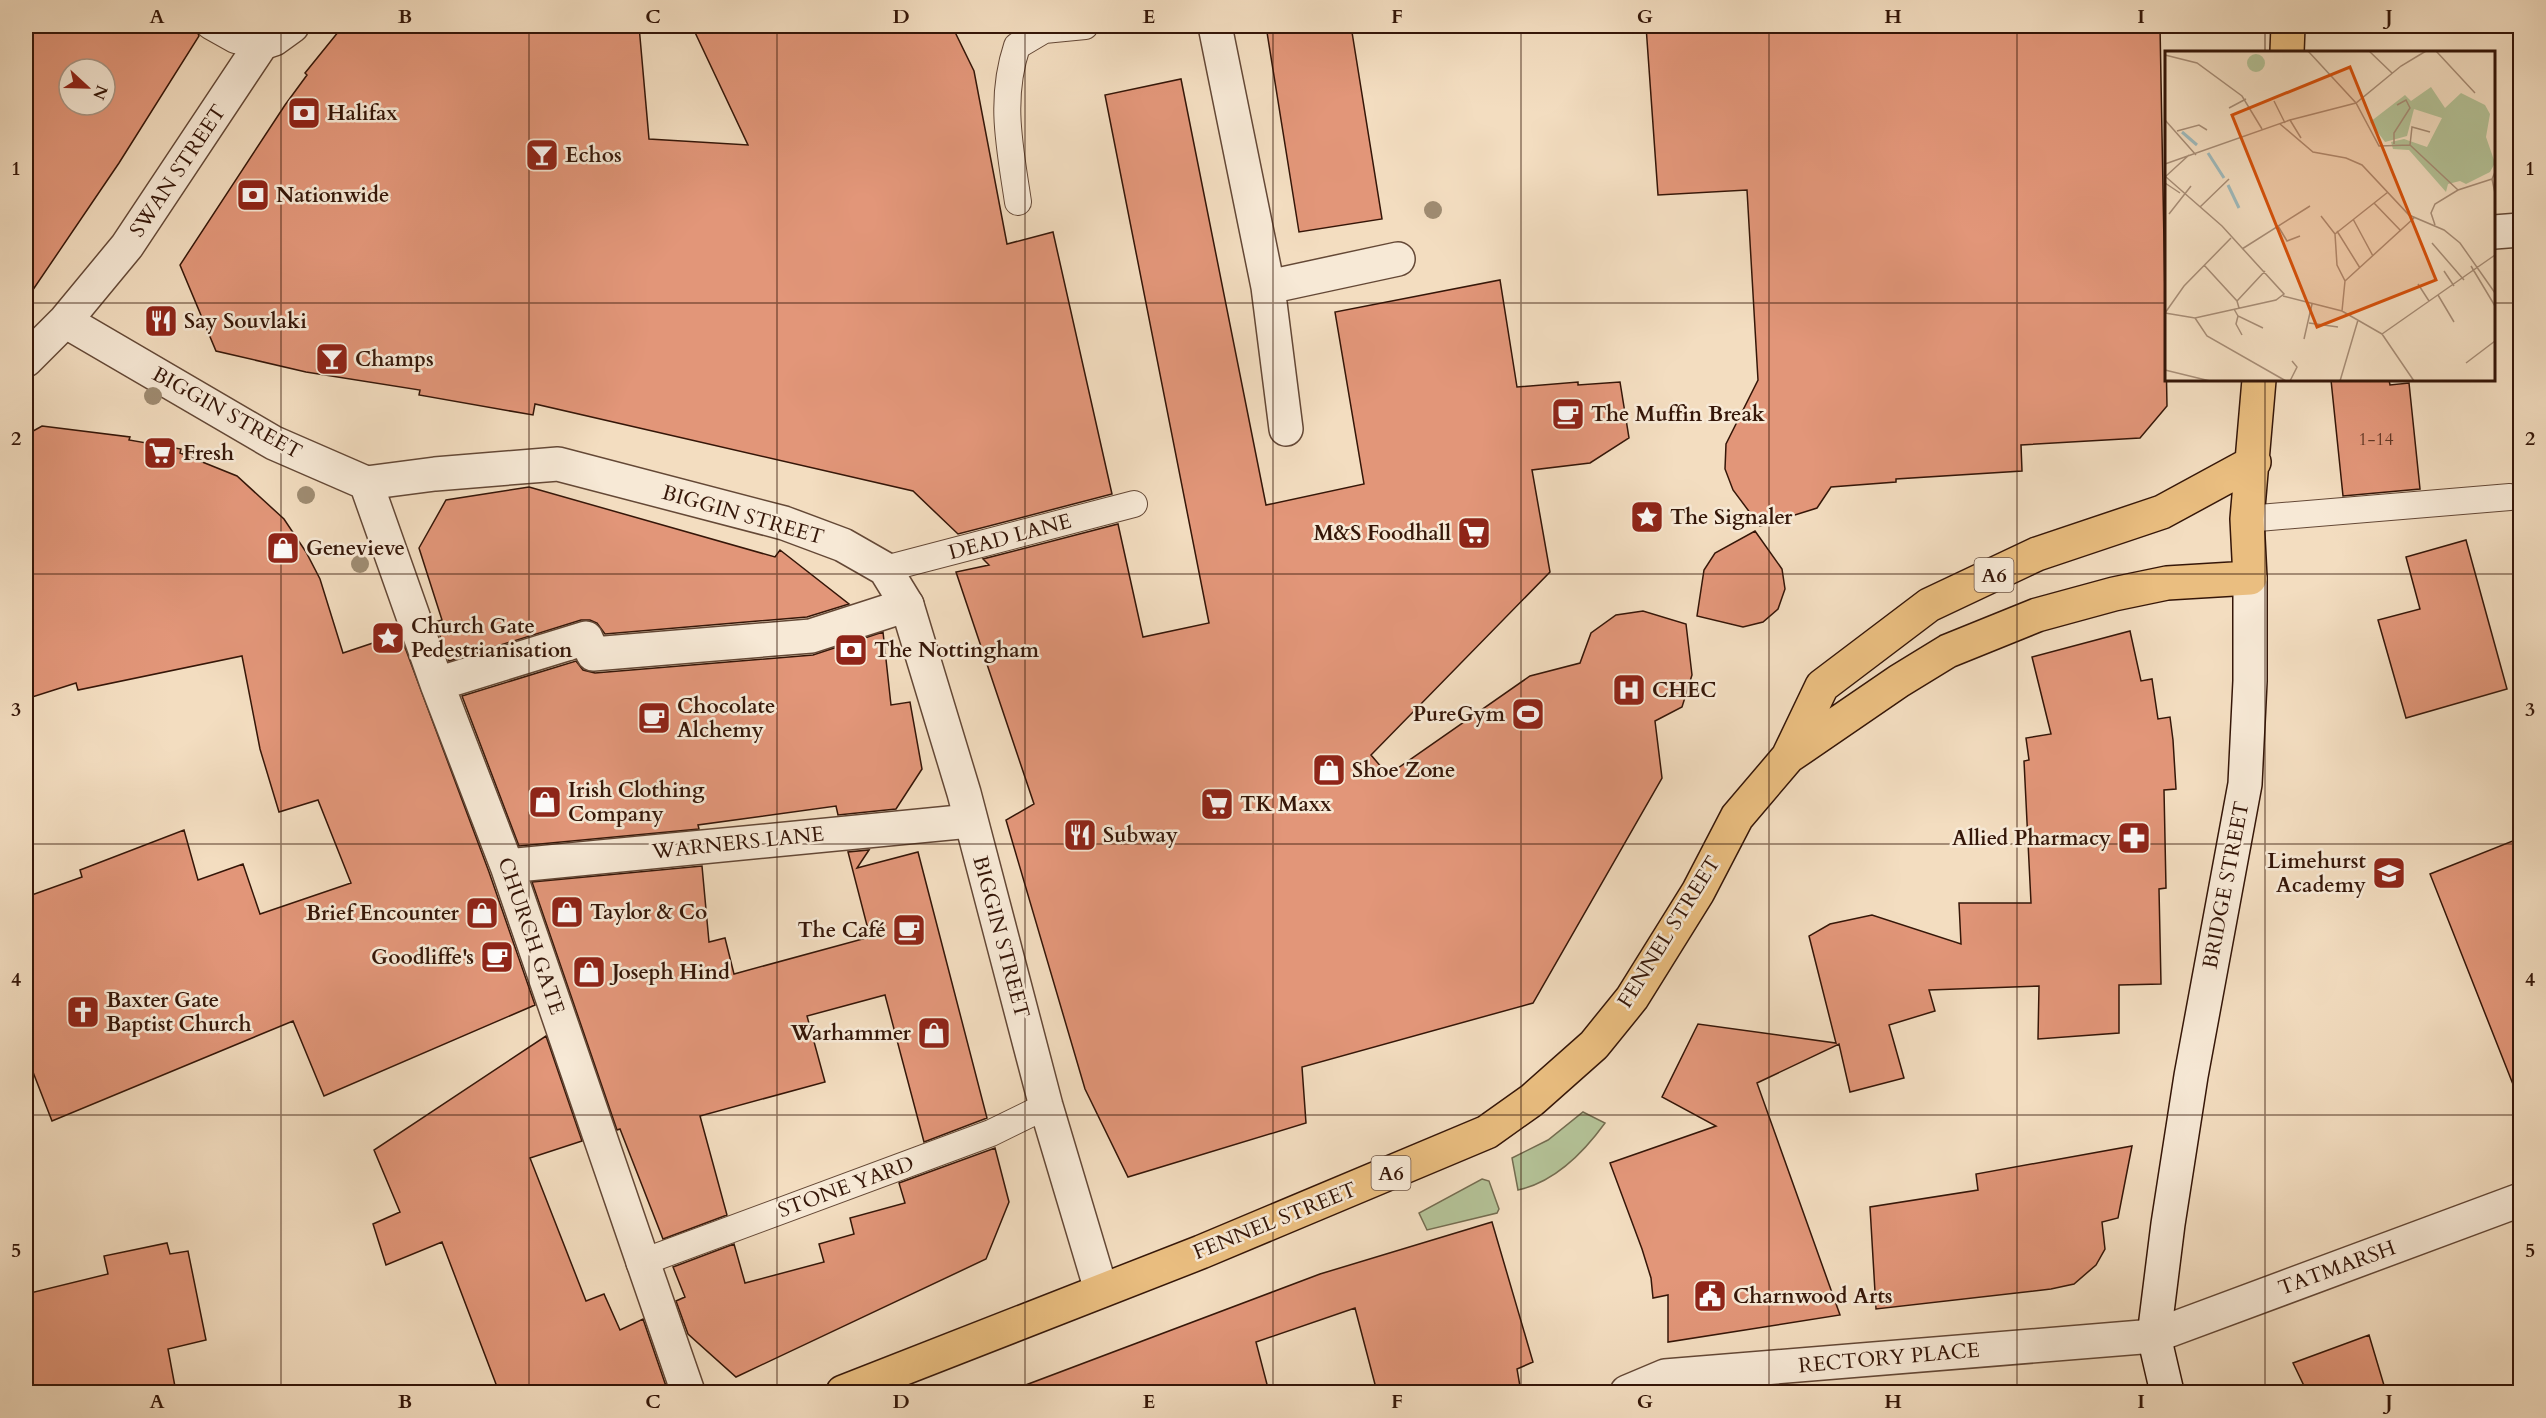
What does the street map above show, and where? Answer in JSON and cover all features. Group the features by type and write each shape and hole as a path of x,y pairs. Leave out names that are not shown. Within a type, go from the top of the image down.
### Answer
{"highway":[{"path":"2287,51 2288,26"},
{"name":"BRIDGE STREET","path":"2250,578 2247,519 2254,462 2259,381"},
{"name":"FENNEL STREET","path":"843,1392 1301,1211 1487,1132 1532,1100 1594,1045 1632,998 1698,892 1737,817 1788,757 1822,686 1929,605 2037,554 2162,512 2254,462"},
{"name":"FENNEL STREET","path":"1788,757 1899,681 1948,651 2037,615 2114,594 2166,583 2250,578"}],"street":[{"name":"SWAN STREET","path":"26,360 65,321 127,246 262,43 274,39 291,26"},
{"path":"1215,26 1268,286 1286,429"},
{"path":"2495,232 2520,230"},
{"path":"1268,286 1398,259"},
{"name":"BIGGIN STREET","path":"65,321 274,443 366,483 435,474 558,464 784,523 843,545 885,569 907,605 964,793 1046,1106 1101,1290"},
{"name":"CHURCH GATE","path":"366,483 437,684 507,866 688,1392"},
{"name":"BRIDGE STREET","path":"2166,1389 2154,1336 2168,1224 2191,1076 2245,784 2250,681 2250,578"},
{"path":"437,684 586,638 593,654 811,636 907,605"},
{"name":"WARNERS LANE","path":"507,866 970,821"},
{"name":"TATMARSH","path":"2154,1336 2520,1200"},
{"name":"RECTORY PLACE","path":"1627,1392 1665,1376 2154,1336"}],"lane":[{"path":"210,26 235,40 262,43"},
{"path":"1018,202 1006,126 1009,69 1017,46 1044,30 1085,26"},
{"path":"2247,519 2510,497"},
{"name":"DEAD LANE","path":"885,569 1134,504"},
{"name":"STONE YARD","path":"643,1262 991,1133 1046,1106"}],"green space":[{"path":"1583,1112 1605,1123 1588,1145 1556,1173 1532,1186 1518,1190 1512,1158 1548,1140"},
{"path":"1482,1179 1489,1181 1499,1209 1497,1213 1427,1230 1419,1213"}],"building":[{"path":"37,26 195,26 199,36 119,163 26,300 26,44"},
{"path":"343,26 639,26 649,139 748,145 692,26 952,26 974,71 1007,244 1053,232 1112,494 958,534 913,491 535,404 533,415 419,395 420,390 306,372 216,351 180,265 307,75 305,73"},
{"path":"1266,26 1351,26 1382,219 1299,232"},
{"path":"1646,26 2160,26 2167,406 2140,438 2021,445 2022,471 1896,479 1896,482 1831,487 1817,508 1760,526 1733,490 1725,469 1726,444 1758,380 1747,190 1658,195"},
{"path":"1181,79 1266,505 1364,484 1335,312 1500,280 1517,387 1578,382 1578,385 1620,382 1629,438 1590,463 1532,470 1550,572 1371,755 1388,775 1530,676 1580,663 1591,633 1616,615 1643,611 1686,624 1692,675 1682,707 1655,721 1662,778 1533,1003 1302,1067 1306,1123 1128,1177 1085,1089 1006,820 1034,804 956,572 989,565 983,559 1118,524 1143,637 1209,623 1105,95"},
{"path":"2331,381 2389,381 2390,385 2409,383 2420,489 2343,496"},
{"path":"42,426 130,437 129,440 181,449 180,453 237,476 284,519 306,552 320,579 343,653 400,634 489,872 535,1005 324,1096 293,1021 52,1121 26,1054 26,897 82,877 80,870 184,830 198,880 243,864 260,914 351,883 318,800 279,812 260,749 242,656 78,690 76,683 26,699 26,435"},
{"path":"529,487 775,557 780,550 849,604 807,617 605,634 597,623 581,620 449,661 435,622 442,620 419,548 446,500"},
{"path":"1755,531 1782,569 1785,589 1778,609 1763,622 1743,627 1697,616 1704,570 1715,553"},
{"path":"2466,540 2507,689 2406,718 2378,620 2420,609 2406,557"},
{"path":"2130,631 2141,681 2152,679 2158,719 2170,717 2173,740 2176,789 2164,790 2166,888 2159,889 2161,984 2119,985 2119,1033 2038,1039 2039,986 1929,990 1935,1011 1889,1025 1904,1078 1850,1092 1839,1044 1757,1083 1840,1315 1668,1342 1668,1295 1653,1298 1651,1278 1642,1249 1610,1163 1716,1126 1662,1097 1698,1024 1836,1043 1809,936 1830,924 1872,915 1961,944 1959,903 2031,903 2024,761 2029,760 2026,738 2051,734 2032,657"},
{"path":"883,632 891,705 910,702 922,769 896,809 838,815 836,806 698,825 699,829 519,846 462,696 576,661 583,670 595,673 813,655"},
{"path":"2520,838 2520,1096 2518,1097 2430,874"},
{"path":"869,850 857,868 918,852 987,1118 924,1142 885,995 807,1016 825,1082 700,1116 727,1215 663,1239 620,1129 617,1130 532,882 702,866 709,942 725,938 734,974 870,937 848,852"},
{"path":"546,1036 582,1141 530,1158 586,1301 604,1294 620,1330 643,1319 668,1392 499,1392 442,1242 386,1265 373,1224 400,1212 374,1150"},
{"path":"2132,1146 2118,1218 2102,1222 2105,1249 2096,1265 2074,1284 2051,1289 1876,1309 1870,1207 1978,1190 1976,1174"},
{"path":"995,1148 1009,1202 986,1259 736,1377 688,1334 676,1301 685,1297 673,1267 734,1244 745,1283 824,1262 819,1244 854,1234 850,1218 905,1203 899,1183"},
{"path":"1492,1222 1533,1362 1517,1369 1521,1392 1377,1392 1355,1308 1256,1342 1269,1392 1016,1392 1015,1389 1320,1274"},
{"path":"167,1243 170,1254 188,1251 206,1340 168,1349 176,1392 26,1392 26,1294 108,1274 104,1256"},
{"path":"2369,1335 2386,1392 2307,1392 2293,1363"}],"place":[{"name":"Halifax","path":"304,113"},
{"name":"Echos","path":"542,155"},
{"name":"Nationwide","path":"253,195"},
{"name":"Say Souvlaki","path":"161,321"},
{"name":"Champs","path":"332,359"},
{"name":"The Muffin Break","path":"1568,414"},
{"name":"Fresh","path":"160,453"},
{"name":"The Signaler","path":"1647,517"},
{"name":"M&S Foodhall","path":"1474,533"},
{"name":"Genevieve","path":"283,548"},
{"name":"Church Gate Pedestrianisation","path":"388,638"},
{"name":"The Nottingham","path":"851,650"},
{"name":"CHEC","path":"1629,690"},
{"name":"PureGym","path":"1528,714"},
{"name":"Chocolate Alchemy","path":"654,718"},
{"name":"Shoe Zone","path":"1329,770"},
{"name":"Irish Clothing Company","path":"545,802"},
{"name":"TK Maxx","path":"1217,804"},
{"name":"Subway","path":"1080,835"},
{"name":"Allied Pharmacy","path":"2134,838"},
{"name":"Limehurst Academy","path":"2389,873"},
{"name":"Taylor & Co","path":"567,912"},
{"name":"Brief Encounter","path":"482,913"},
{"name":"The Café","path":"909,930"},
{"name":"Goodliffe's","path":"497,957"},
{"name":"Joseph Hind","path":"589,972"},
{"name":"Baxter Gate Baptist Church","path":"83,1012"},
{"name":"Warhammer","path":"934,1033"},
{"name":"Charnwood Arts","path":"1710,1296"}]}
